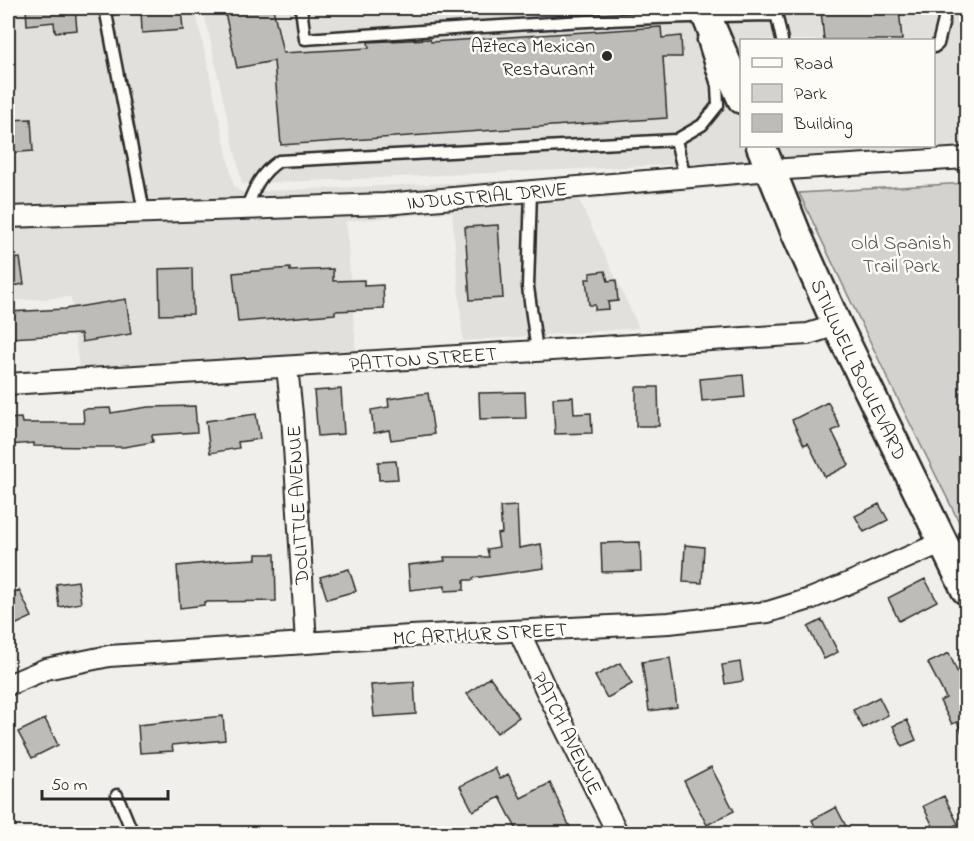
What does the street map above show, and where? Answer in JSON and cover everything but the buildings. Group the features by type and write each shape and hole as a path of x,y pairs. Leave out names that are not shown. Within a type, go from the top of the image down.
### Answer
{"street":[{"path":"698,12 740,97"},
{"name":"INDUSTRIAL DRIVE","path":"8,217 385,204 685,178 766,158 966,158"},
{"name":"STILLWELL BOULEVARD","path":"766,158 837,325 966,590"},
{"name":"PATTON STREET","path":"8,384 808,334 837,325"},
{"name":"DOLITTLE AVENUE","path":"287,367 306,643"},
{"name":"MC ARTHUR STREET","path":"8,686 46,669 109,656 669,623 768,612 831,591 943,542"},
{"name":"PATCH AVENUE","path":"519,631 618,834"}],"lane":[{"path":"105,8 144,212"},
{"path":"302,8 305,39 698,12 776,11 782,39"},
{"path":"935,46 938,44 942,28 943,8"},
{"path":"246,208 258,180 267,168 279,161 676,140 702,125 718,105 717,85 702,37 698,12"},
{"path":"676,140 685,178"},
{"path":"531,191 528,288 537,351"},
{"path":"117,795 133,834"}],"shaded area":[{"path":"8,8 195,8 234,186 241,192 612,176 386,196 8,209"},
{"path":"203,8 693,8 740,116 740,147 754,147 761,161 242,184"},
{"path":"714,8 966,8 966,149 777,161 772,147 935,147 935,39 740,39 740,71"},
{"path":"763,179 765,184 579,200 639,328 463,341 452,212 346,221 356,353 79,371 71,297 8,301 8,226"}],"green space":[{"name":"Old Spanish Trail Park","path":"966,183 966,536 799,193"}],"place":[{"name":"Azteca Mexican Restaurant","path":"607,56"}]}
